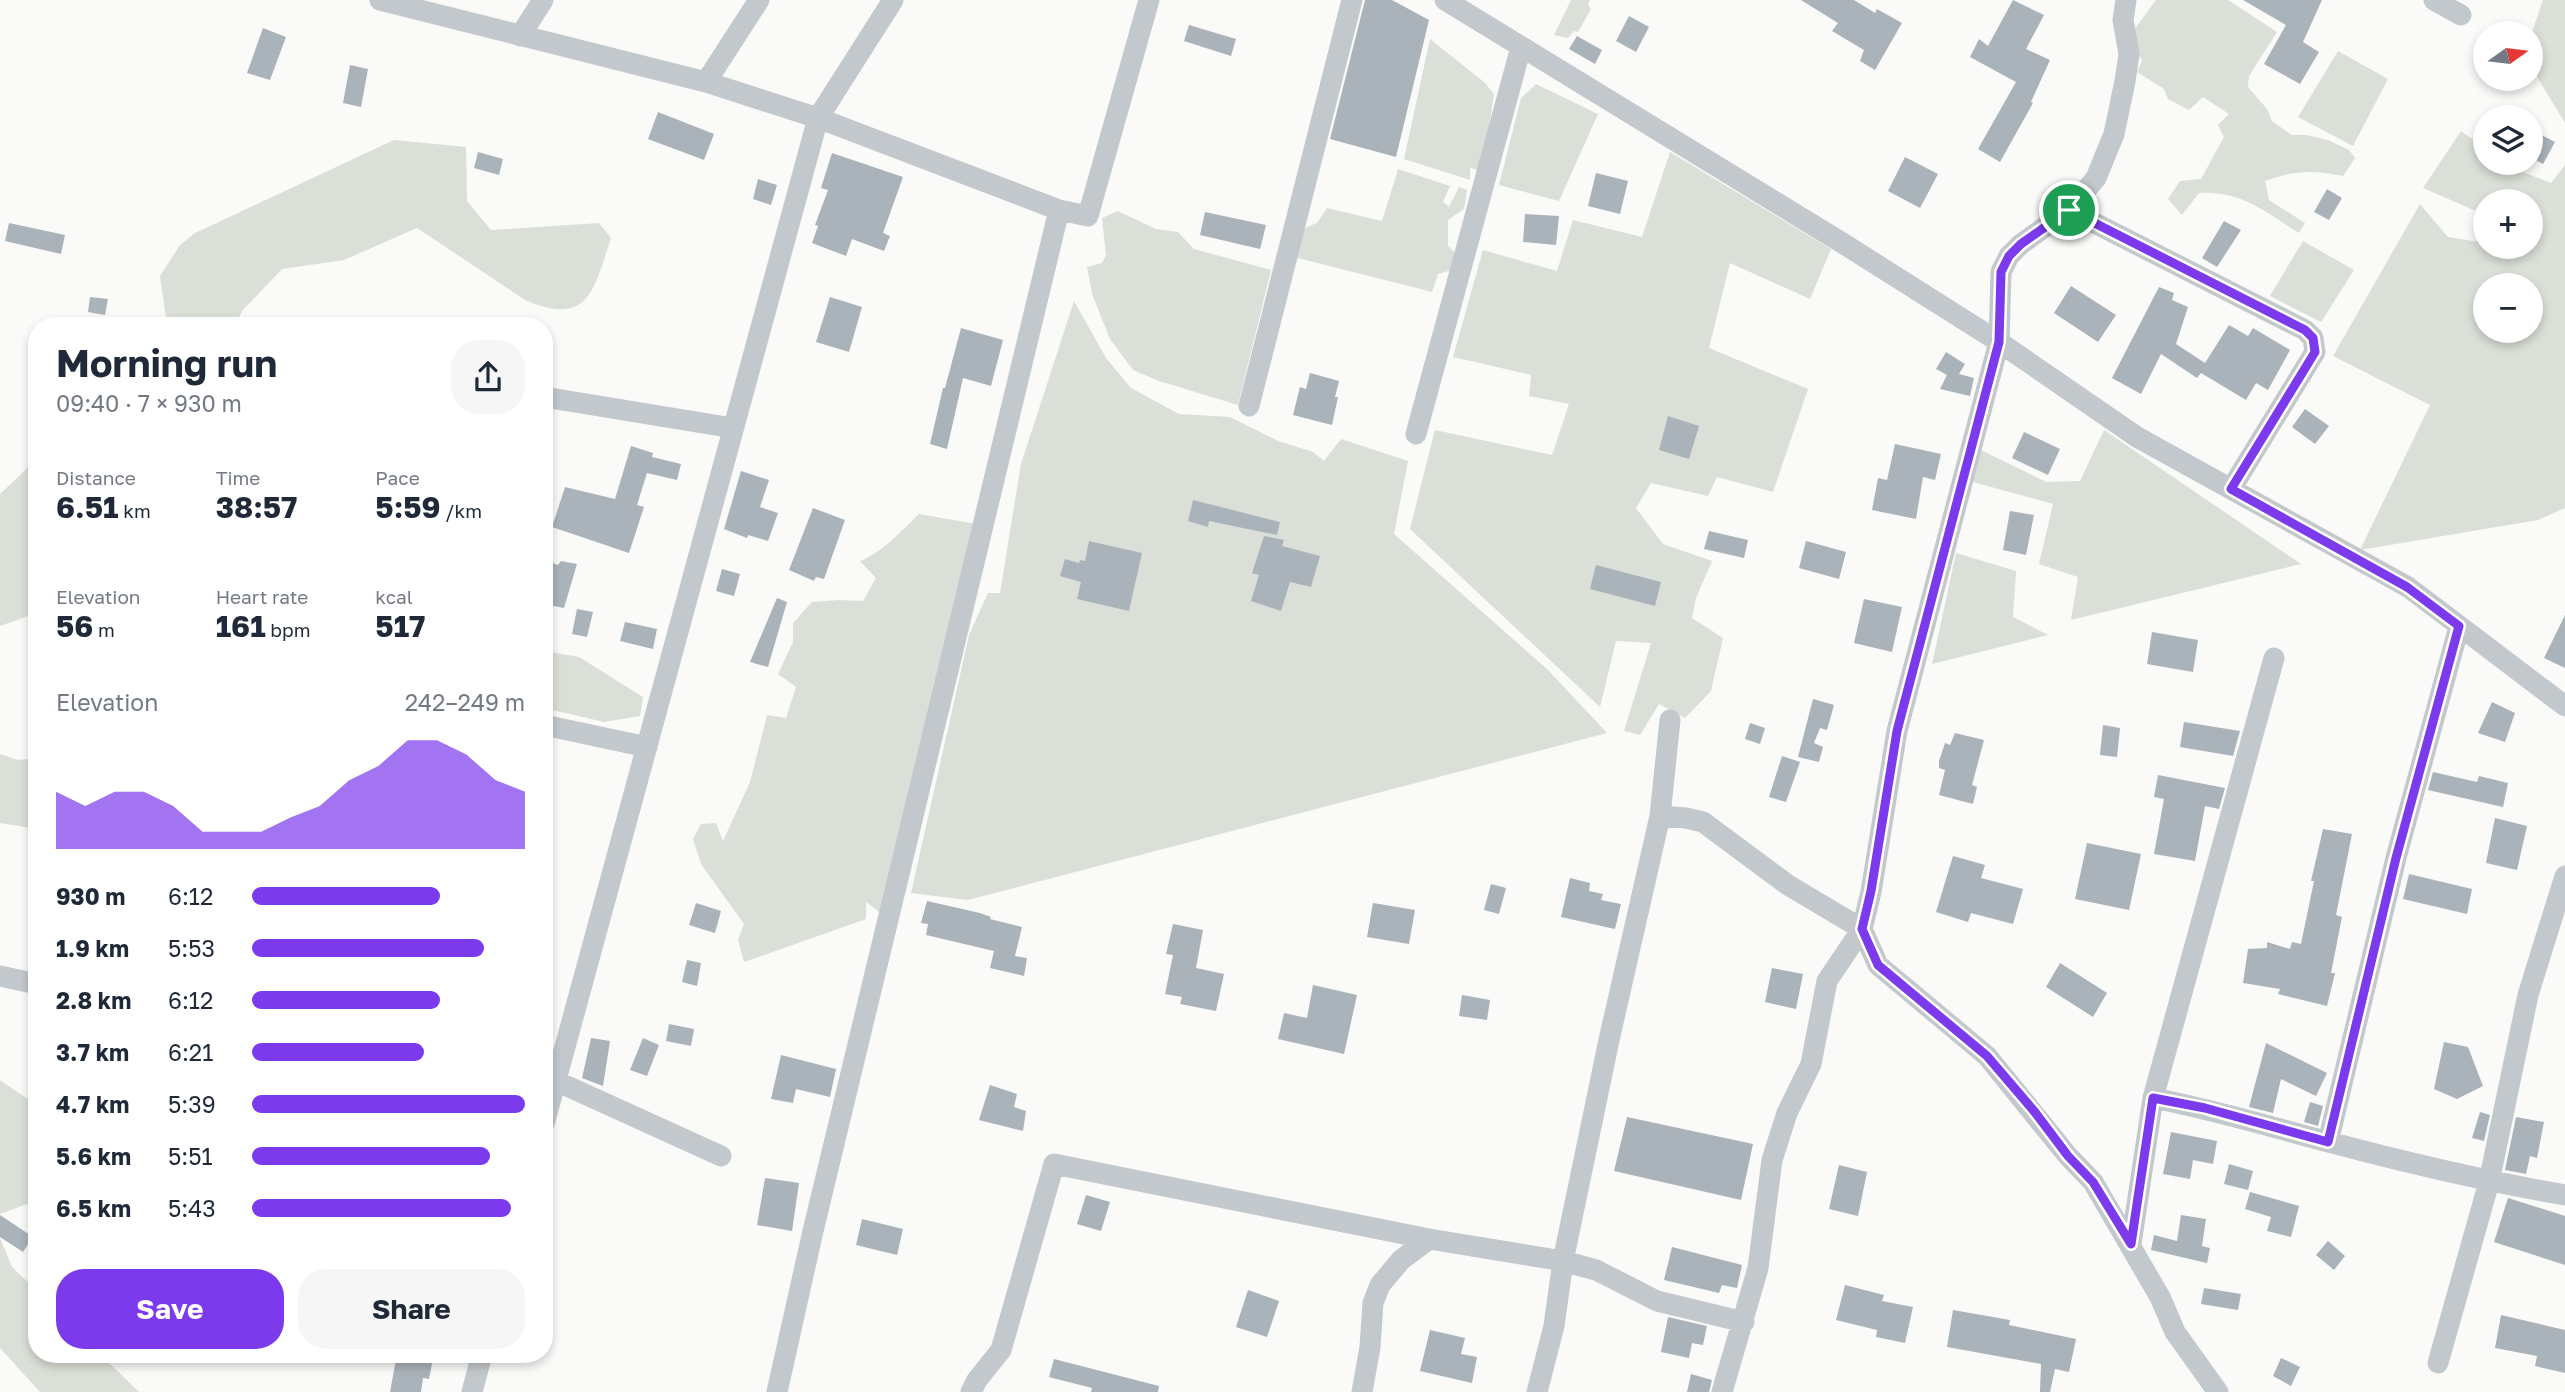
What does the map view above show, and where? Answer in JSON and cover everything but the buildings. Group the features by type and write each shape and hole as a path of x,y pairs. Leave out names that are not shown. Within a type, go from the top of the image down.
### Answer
{"street":[{"path":"380,0 706,82 818,118 1059,210 1088,216 1149,0"},
{"path":"520,36 543,0"},
{"path":"706,82 759,0"},
{"path":"553,1081 818,118 893,0"},
{"path":"1250,406 1352,0"},
{"path":"1445,0 1844,244 1999,342 2137,437 2407,587 2565,706"},
{"path":"1722,1392 1758,1268 1772,1160 1787,1113 1811,1064 1826,981 1862,929 1871,891 1897,731 1999,342 2001,272 2009,256 2021,244 2069,210 2096,178 2114,134 2129,54 2123,20 2126,0"},
{"path":"2434,0 2461,15"},
{"path":"1416,434 1521,47"},
{"path":"777,1392 1059,210"},
{"path":"2069,210 2305,330 2313,338 2315,352 2231,489"},
{"path":"553,398 733,428"},
{"path":"2328,1142 2396,858 2459,626"},
{"path":"2131,1244 2153,1098 2274,658"},
{"path":"1537,1392 1554,1326 1563,1261 1609,1040 1660,816 1670,720"},
{"path":"553,727 646,747"},
{"path":"1660,816 1703,822 1788,885 1862,929 1878,965 1987,1056 2068,1156 2093,1182 2160,1297 2175,1332 2218,1392"},
{"path":"2438,1363 2488,1182 2528,995 2565,876"},
{"path":"0,976 28,982"},
{"path":"553,1089 721,1156"},
{"path":"2153,1098 2205,1108 2488,1182 2565,1195"},
{"path":"971,1392 1001,1350 1054,1164 1429,1239 1563,1261 1596,1270 1657,1301 1744,1322"},
{"path":"1362,1392 1370,1347 1373,1303 1380,1285 1401,1260 1429,1239"},
{"path":"471,1392 479,1363"}],"shaded area":[{"path":"1571,0 1590,0 1588,5 1591,9 1578,32 1574,31 1568,38 1554,35"},
{"path":"2156,0 2228,0 2277,32 2249,76 2248,87 2267,109 2272,121 2292,135 2328,140 2349,150 2355,158 2343,176 2303,172 2265,181 2269,200 2305,223 2299,233 2252,204 2228,195 2199,193 2182,215 2168,199 2180,181 2201,179 2224,137 2218,125 2229,114 2203,97 2189,110 2168,99 2164,89 2137,72 2142,61 2140,57 2132,55 2131,34"},
{"path":"2543,0 2565,0 2565,123 2543,87 2543,21 2536,21"},
{"path":"1430,39 1484,82 1494,94 1482,171 1470,168 1470,180 1404,159"},
{"path":"2338,51 2388,79 2353,146 2298,117"},
{"path":"1536,84 1598,114 1559,201 1499,185 1521,98"},
{"path":"2461,131 2473,140 2473,175 2530,175 2551,183 2565,165 2565,508 2538,520 2360,550 2430,405 2333,356 2420,204 2448,237 2473,241 2473,259 2543,259 2543,189 2473,189 2473,210 2423,188"},
{"path":"394,140 466,147 467,201 491,230 599,223 611,238 599,273 586,299 576,306 563,309 525,300 417,228 344,260 282,269 239,317 166,317 160,276 180,245 195,233"},
{"path":"1670,152 1831,249 1810,299 1730,263 1709,348 1808,389 1773,492 1717,477 1708,496 1651,483 1636,508 1663,544 1712,561 1696,598 1692,618 1723,638 1711,691 1685,718 1659,704 1640,735 1624,731 1651,643 1616,641 1600,707 1410,529 1435,430 1552,455 1569,404 1529,396 1531,375 1453,357 1483,250 1557,271 1573,220 1642,237"},
{"path":"1398,169 1450,186 1443,202 1449,207 1459,187 1467,190 1464,209 1448,220 1448,246 1457,255 1455,269 1438,274 1432,292 1294,257 1300,230 1317,223 1327,208 1382,221"},
{"path":"1118,211 1156,229 1178,232 1194,249 1271,270 1238,405 1159,381 1133,370 1110,339 1092,294 1087,267 1102,263 1106,255 1102,218"},
{"path":"2303,241 2354,270 2321,322 2270,296"},
{"path":"1074,301 1106,358 1131,388 1179,414 1230,417 1278,441 1313,452 1324,461 1341,439 1408,461 1394,534 1547,669 1607,733 968,900 911,893 969,635 988,593 1000,593 1021,464"},
{"path":"2104,430 2301,564 2071,620 2078,577 2039,564 2053,504 1973,482 1981,450 2046,482 2080,481"},
{"path":"28,468 28,616 0,626 0,494"},
{"path":"919,514 982,525 891,921 866,902 866,919 744,962 738,940 744,924 701,864 693,839 701,824 716,823 723,841 750,782 767,715 786,718 796,687 778,674 793,642 793,623 812,602 863,601 876,578 860,561 884,547"},
{"path":"1956,553 2016,571 2013,617 2048,635 1932,664"},
{"path":"553,653 579,657 643,697 640,716 604,722 553,710"},
{"path":"0,754 18,760 28,759 28,828 0,823"},
{"path":"0,1080 28,1099 28,1204 0,1214"},
{"path":"0,1238 12,1267 28,1282 28,1363 109,1363 139,1392 40,1392 0,1348"}],"route":[{"path":"2069,210 2305,330 2313,338 2315,352 2231,489 2407,587 2459,626 2396,858 2328,1142 2205,1108 2153,1098 2131,1244 2093,1182 2068,1156 2034,1111 1987,1056 1878,965 1862,929 1871,891 1897,731 1999,342 2001,272 2009,256 2021,244 2069,210"}]}
